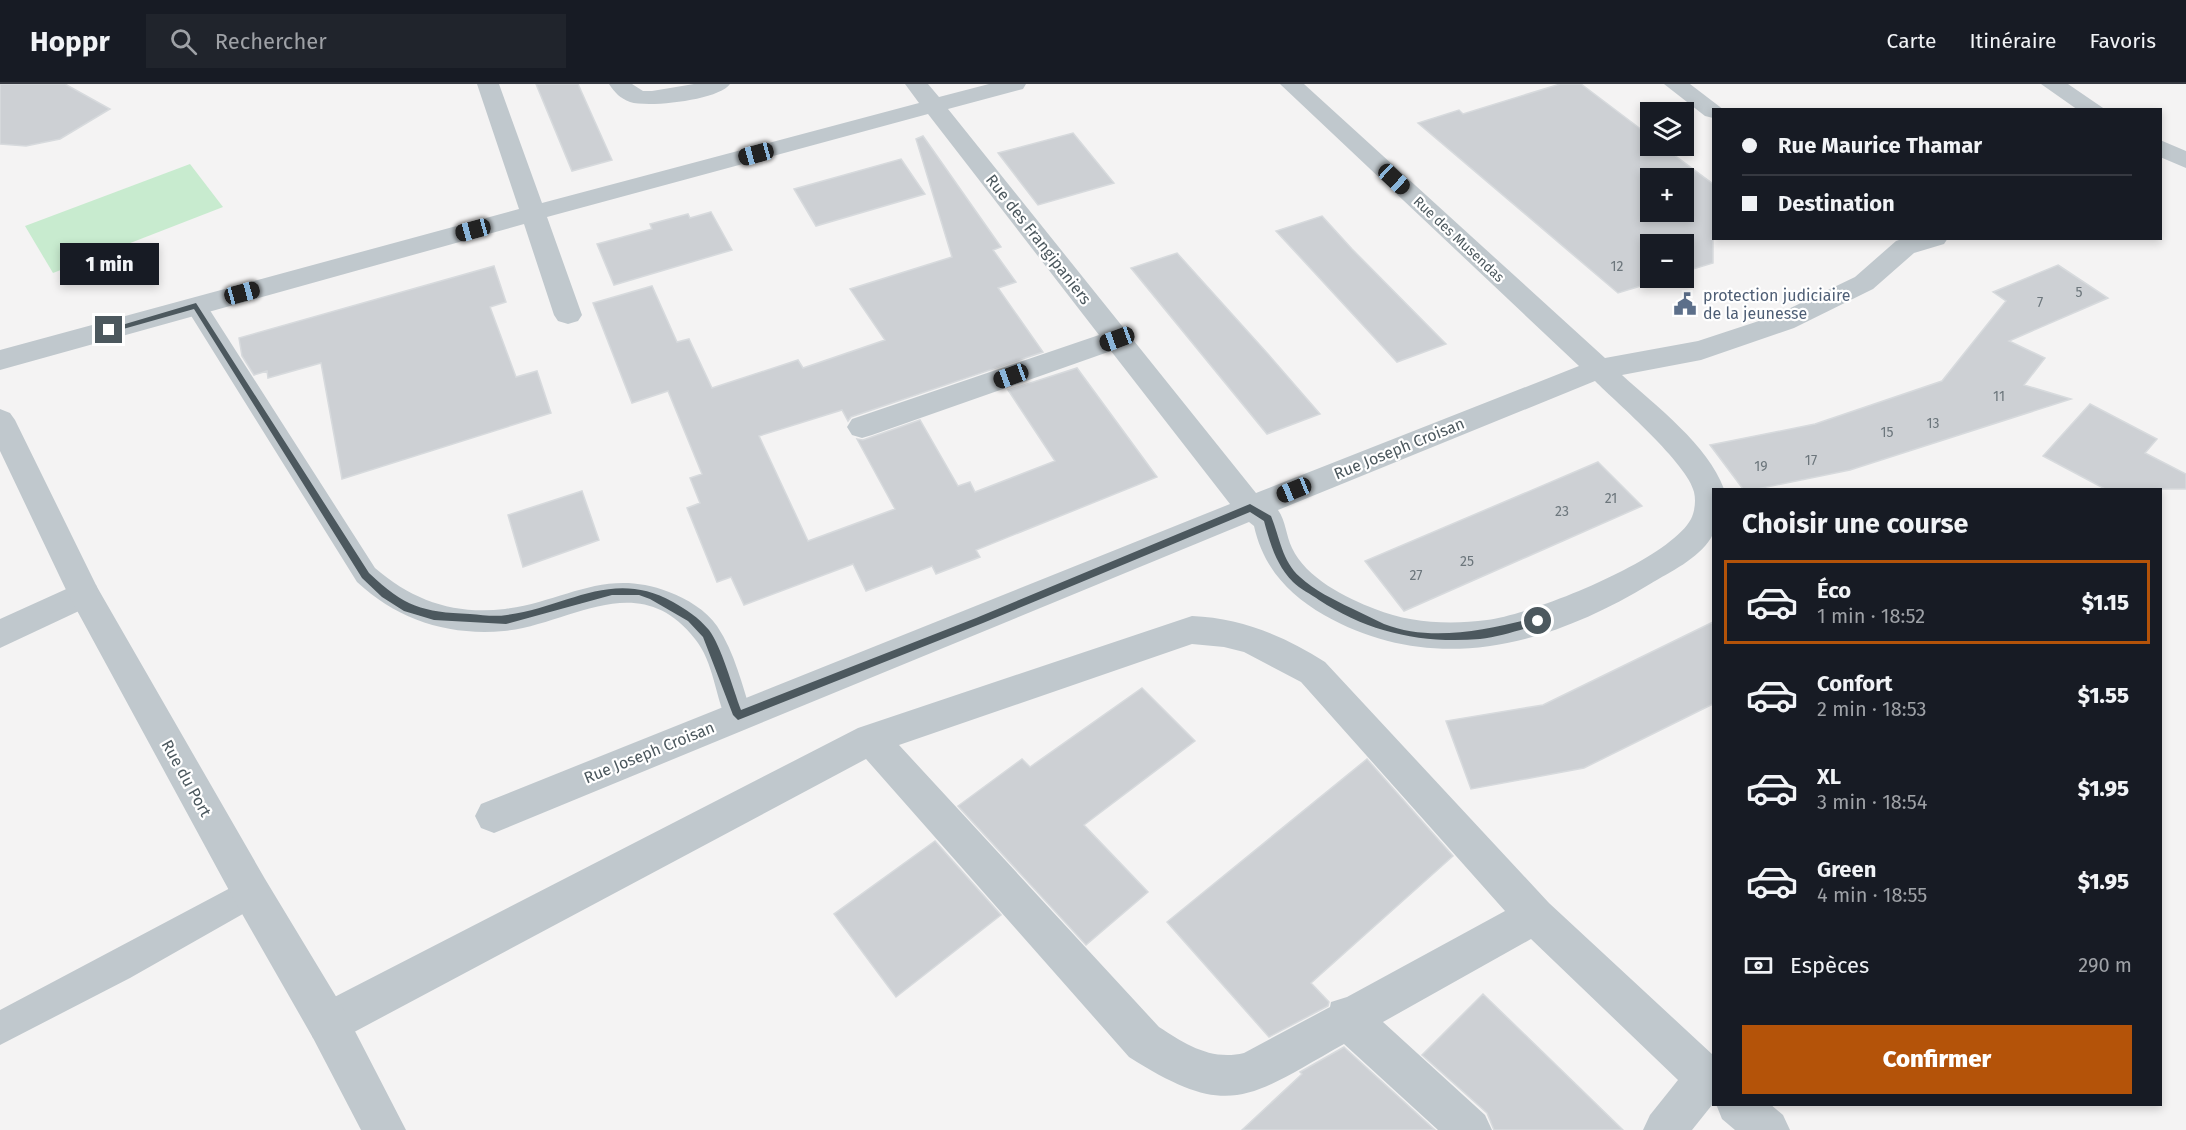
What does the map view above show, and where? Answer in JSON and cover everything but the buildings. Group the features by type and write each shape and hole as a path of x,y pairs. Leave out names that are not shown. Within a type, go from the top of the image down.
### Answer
{"street":[{"path":"488,84 568,315"},
{"path":"620,84 633,94 661,99 719,84"},
{"name":"Rue des Frangipaniers","path":"916,84 1250,508"},
{"path":"0,360 1015,84"},
{"name":"Rue des Musendas","path":"1250,508 1268,519 1276,551 1296,580 1334,604 1384,628 1419,635 1483,634 1553,617 1583,605 1631,580 1692,539 1706,519 1710,507 1708,488 1690,458 1600,369 1291,84"},
{"path":"1675,84 1712,110"},
{"path":"2052,84 2092,108"},
{"path":"2162,148 2186,161"},
{"name":"Rue Joseph Croisan","path":"494,816 738,715 980,621 1250,508 1600,369 1701,350 1784,322 1864,283 1899,243 1921,240"},
{"path":"862,428 1117,339"},
{"name":"Rue du Port","path":"0,420 84,594 251,892 328,1023 384,1130"},
{"path":"0,634 84,594"},
{"path":"328,1023 871,739 1192,630 1210,630 1240,636 1294,659 1312,672 1535,916 1712,1083"},
{"path":"871,739 1144,1042 1167,1057 1197,1071 1236,1077 1250,1072 1346,1017 1535,916"},
{"path":"1346,1017 1470,1130"},
{"path":"1665,1130 1712,1094"},
{"path":"1739,1106 1768,1130"}],"lane":[{"path":"196,306 366,575 385,594 407,608 434,616 470,620 506,620 612,591 639,591 654,596 692,618 707,634 738,715"},
{"path":"0,1028 118,967 251,892"}],"green space":[{"path":"190,164 223,207 53,273 25,226"}],"place":[{"name":"protection judiciaire de la jeunesse","path":"1685,304"}],"route":[{"path":"109,330 196,306 366,575 385,594 407,608 434,616 470,620 506,620 612,591 639,591 672,605 692,618 707,634 738,715 980,621 1250,508 1268,519 1276,551 1296,580 1356,616 1384,628 1419,635 1458,636 1506,630 1538,621"}]}
